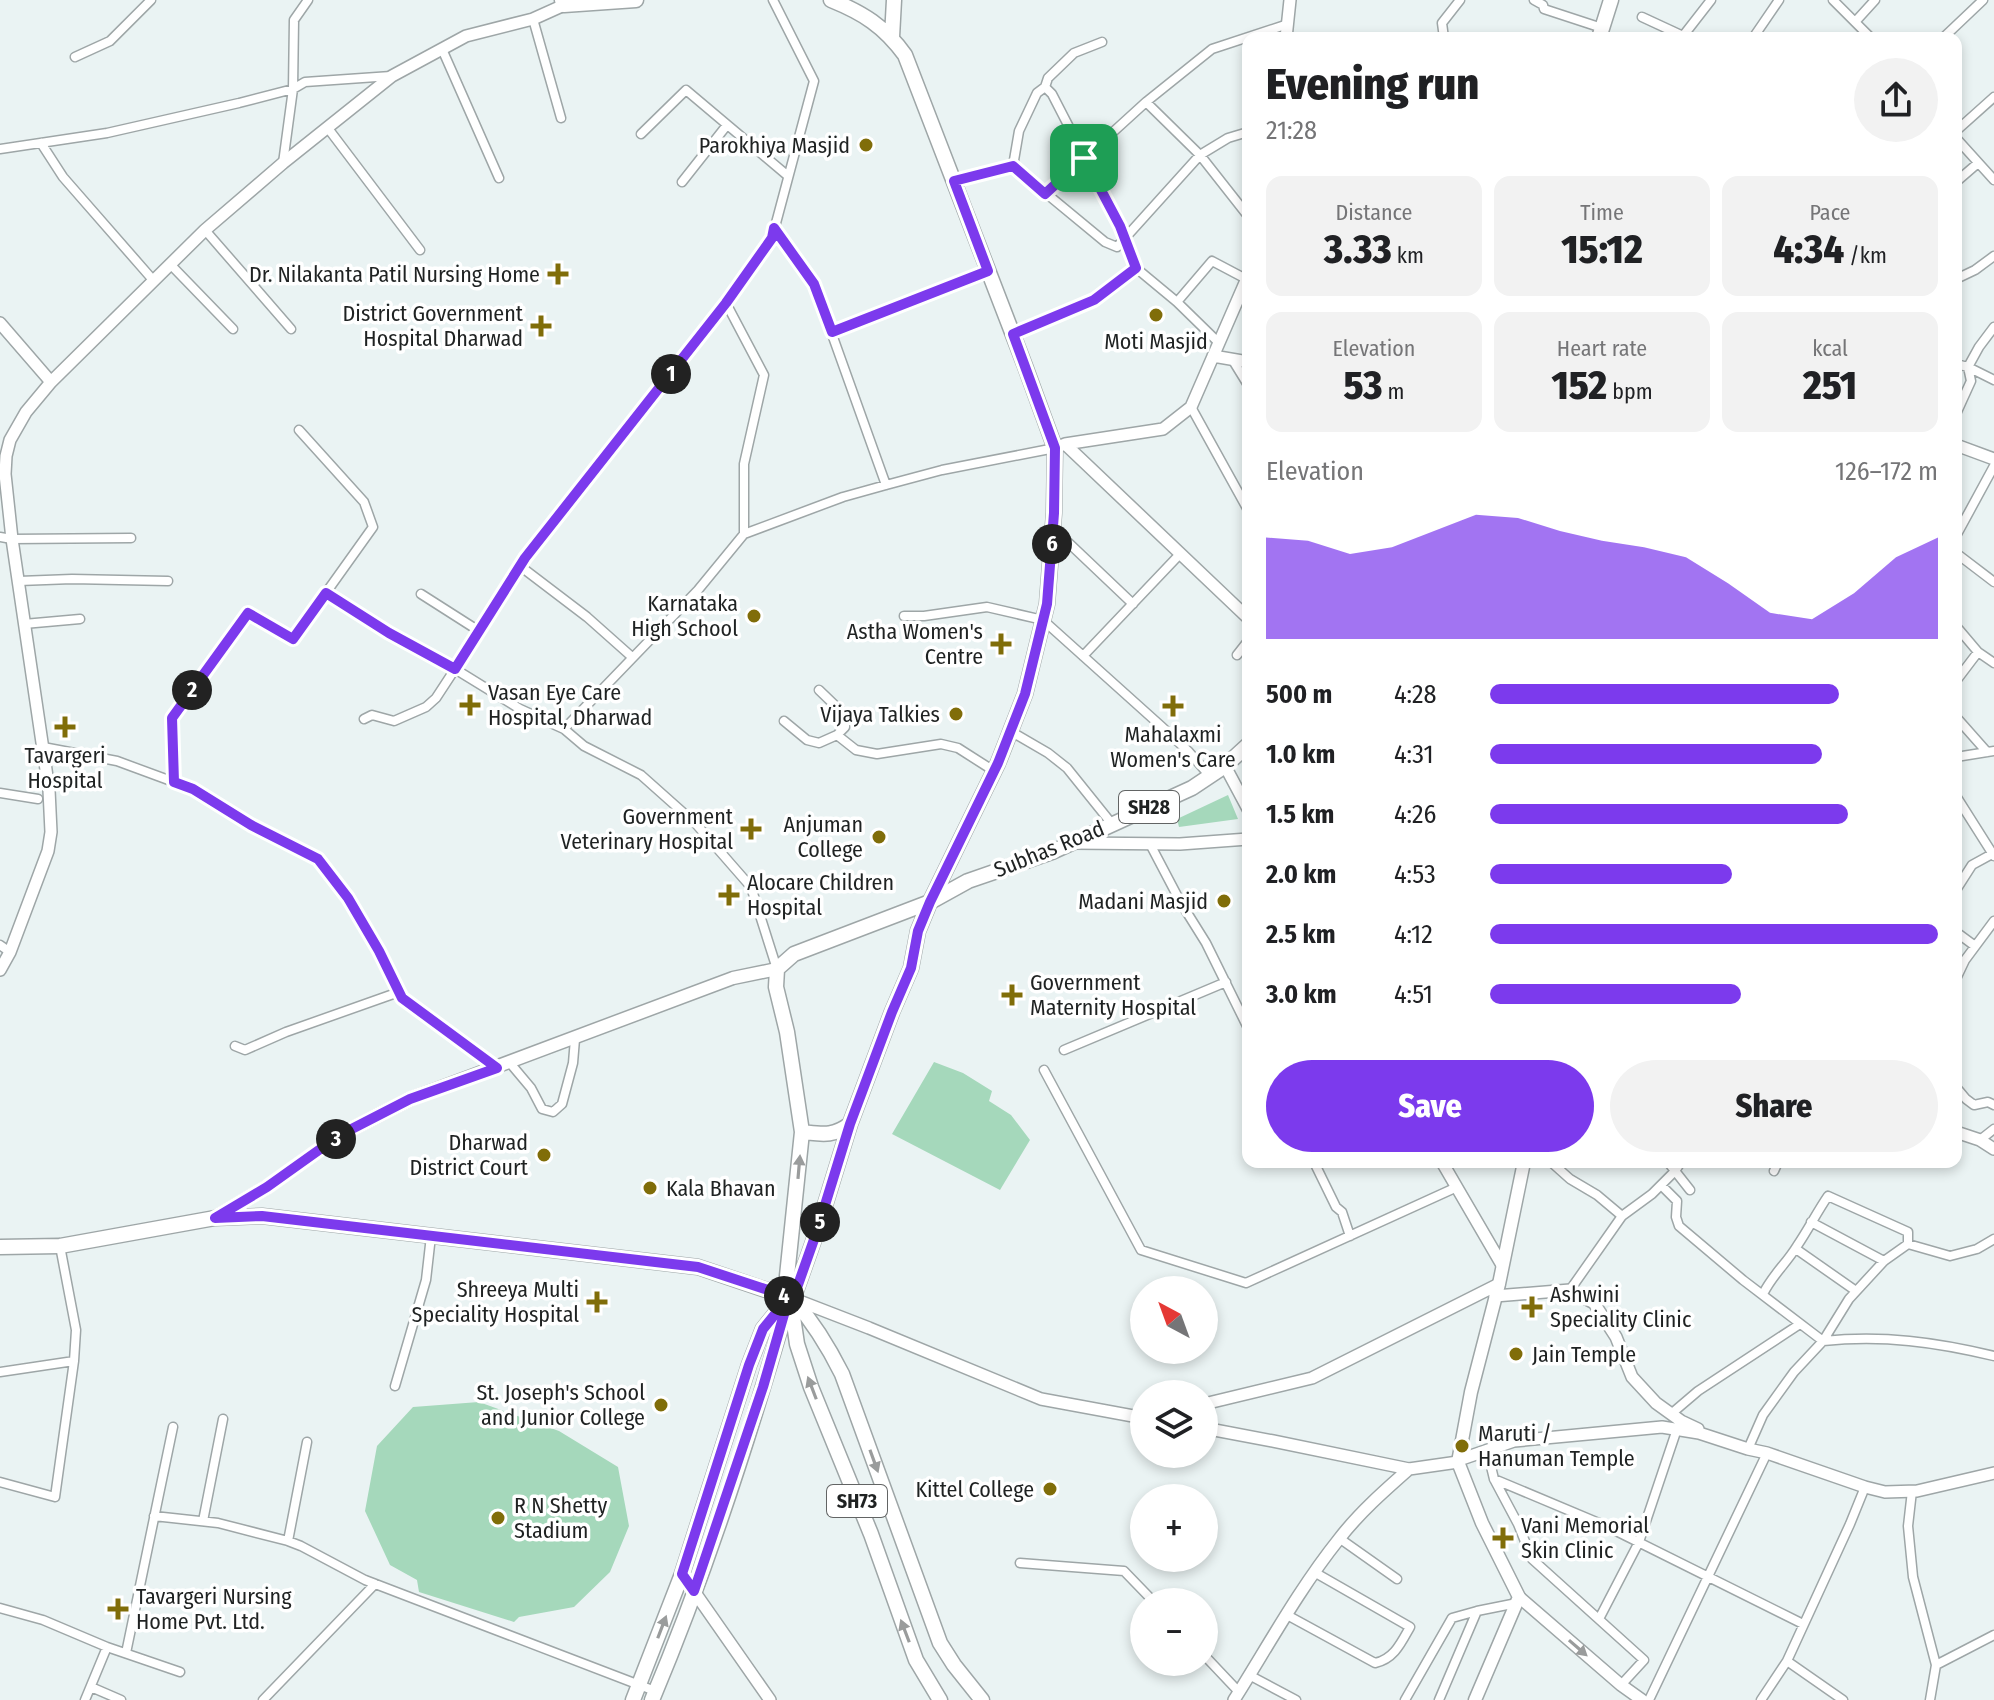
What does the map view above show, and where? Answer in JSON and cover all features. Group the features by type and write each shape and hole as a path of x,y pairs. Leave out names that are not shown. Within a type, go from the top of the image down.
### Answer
{"main road":[{"path":"563,3 636,0"},
{"path":"653,1696 694,1591 791,1298 817,1231 850,1124 911,968 918,931 994,771 1025,694 1047,604 1060,446 988,271 905,55 892,37 869,18 831,0"},
{"path":"892,37 894,0"},
{"path":"1601,32 1611,0"},
{"name":"Subhas Road","path":"777,969 794,954 930,902 968,881 1070,843 1192,788 1242,750"},
{"path":"215,1218 267,1187 340,1135 410,1099 733,978 777,969 776,987 787,1032 802,1132 787,1276 791,1298"},
{"path":"802,1132 825,1135 840,1132 850,1124"},
{"path":"1475,1700 1518,1600 1458,1462 1523,1168"},
{"path":"0,1247 60,1246 215,1218 262,1216 698,1267 791,1298"},
{"path":"633,1700 682,1574 763,1329 791,1298"},
{"name":"SH73","path":"791,1298 828,1346 842,1374 940,1643 982,1700"},
{"name":"SH73","path":"791,1298 797,1344 807,1375 871,1534 916,1660 940,1700"}],"street":[{"path":"75,57 110,41 151,0"},
{"path":"283,163 293,89 294,20 308,0"},
{"path":"364,719 372,715 394,721 426,707 436,698 520,566 726,303 772,238 814,81 773,0"},
{"path":"1287,32 1290,0"},
{"path":"1443,32 1442,23 1460,0"},
{"path":"1534,0 1544,9 1599,32"},
{"path":"1688,32 1711,0"},
{"path":"1757,32 1779,0"},
{"path":"1833,0 1865,32"},
{"path":"1855,22 1875,0"},
{"path":"1949,32 1983,0"},
{"path":"0,970 5,949 48,851 51,832 49,790 19,581 6,538 6,456 10,440 26,412 51,382 205,230 392,76 466,36 533,19 563,3"},
{"path":"1642,17 1674,32"},
{"path":"533,19 561,118"},
{"path":"1264,32 1288,24"},
{"path":"1045,194 1146,102 1212,49 1242,39"},
{"path":"1013,166 1019,131 1037,93 1074,53 1102,42"},
{"path":"442,49 499,178"},
{"path":"0,149 107,133 293,89 305,82 392,76"},
{"path":"1045,87 1052,94 1120,226 1136,268 1219,343"},
{"path":"641,134 686,90 788,176"},
{"path":"1962,126 1994,97"},
{"path":"1146,102 1200,155 1242,208"},
{"path":"682,182 727,125"},
{"path":"327,127 420,250"},
{"path":"1013,166 1105,242 1117,247 1200,155 1228,138 1242,134"},
{"path":"41,143 63,177 153,280"},
{"path":"1962,145 1994,180"},
{"path":"1962,177 1978,163"},
{"path":"954,181 1013,166"},
{"path":"774,228 814,284 886,485"},
{"path":"205,230 291,329"},
{"path":"1962,276 1994,256"},
{"path":"1177,302 1212,261 1242,276"},
{"path":"170,264 233,329"},
{"path":"1013,334 1094,300 1136,268"},
{"path":"832,332 988,271"},
{"path":"564,729 698,590 744,534 843,497 942,470 1163,429 1191,407 1242,290"},
{"path":"726,303 764,375 744,464 744,534"},
{"path":"0,323 51,382"},
{"path":"1962,401 1971,381 1968,367 1994,327"},
{"path":"1213,356 1242,361"},
{"path":"1232,359 1242,375"},
{"path":"1962,366 1994,380"},
{"path":"1191,407 1242,499"},
{"path":"174,782 172,718 248,613 293,639 373,527 364,502 299,430"},
{"path":"1060,446 1242,612"},
{"path":"1962,447 1994,459"},
{"path":"1962,525 1994,466"},
{"path":"1053,528 1133,604"},
{"path":"6,538 131,538"},
{"path":"1083,656 1180,554"},
{"path":"1962,558 1994,582"},
{"path":"520,566 587,617 632,657"},
{"path":"19,581 168,581"},
{"path":"326,593 520,709 564,729 584,746 641,775 696,824 751,887 777,969"},
{"path":"421,594 479,631"},
{"path":"904,616 987,607 1043,620 1179,742 1210,776"},
{"path":"24,624 80,619"},
{"path":"1962,633 1978,652 1994,663"},
{"path":"1237,655 1242,649"},
{"path":"1962,673 1978,652"},
{"path":"784,721 807,740 819,743 837,735 845,727 846,716 819,690"},
{"path":"1962,723 1990,751"},
{"path":"1010,731 1067,768 1112,824"},
{"path":"837,735 856,750 877,754 941,744 958,748 994,771"},
{"path":"43,747 117,761 193,789 251,825 318,859 348,898 402,998 497,1068"},
{"path":"1962,756 1990,751"},
{"path":"1225,766 1242,798"},
{"path":"0,793 38,799"},
{"path":"1962,805 1993,855 1972,865 1962,881"},
{"path":"1070,843 1180,844 1242,839"},
{"path":"1150,844 1206,943 1242,1015"},
{"path":"1962,969 1994,921"},
{"path":"1962,936 1975,946"},
{"path":"1064,1050 1226,982"},
{"path":"235,1046 245,1050 399,992"},
{"path":"510,1063 531,1088 542,1109 553,1112 562,1104 573,1063 575,1039"},
{"path":"1044,1070 1141,1250 1246,1283 1457,1187"},
{"path":"1962,1094 1974,1105 1988,1102 1994,1105"},
{"path":"1980,1140 1994,1129"},
{"path":"1962,1134 1994,1149"},
{"path":"1317,1168 1336,1207 1342,1212 1350,1236"},
{"path":"1446,1168 1502,1265"},
{"path":"1558,1168 1622,1216"},
{"path":"1673,1168 1690,1190"},
{"path":"1570,1290 1622,1216 1677,1168"},
{"path":"1661,1185 1677,1201 1679,1226 1823,1341 1858,1337 1909,1340 1994,1356"},
{"path":"1763,1294 1771,1279 1796,1249 1828,1196 1908,1232 1908,1244"},
{"path":"1811,1222 1884,1261"},
{"path":"395,1386 426,1280 431,1236"},
{"path":"1908,1244 1950,1256 1977,1249 1994,1239"},
{"path":"1748,1449 1763,1415 1794,1372 1823,1341 1849,1299 1884,1261 1908,1244"},
{"path":"0,1482 55,1497 76,1330 60,1246"},
{"path":"1796,1249 1856,1291"},
{"path":"1218,1401 1312,1378 1497,1290 1570,1290 1594,1303 1616,1337 1632,1377 1656,1403 1717,1439"},
{"path":"791,1298 1041,1399 1130,1415"},
{"path":"1671,1414 1698,1391 1800,1324"},
{"path":"0,1372 74,1361"},
{"path":"203,1521 223,1419"},
{"path":"126,1653 173,1427"},
{"path":"1218,1431 1409,1469 1458,1462 1514,1441 1662,1427 1699,1433 1885,1492 1912,1491 1994,1473"},
{"path":"1599,1619 1639,1542 1677,1429"},
{"path":"288,1541 307,1442"},
{"path":"1487,1450 1494,1479 1532,1559 1644,1660 1621,1685"},
{"path":"1649,1700 1767,1453"},
{"path":"1218,1673 1236,1696 1339,1538 1380,1494 1409,1469"},
{"path":"1494,1479 1606,1526 1803,1624"},
{"path":"1761,1700 1787,1661 1865,1487"},
{"path":"1912,1491 1908,1526 1913,1577 1936,1665 1930,1700"},
{"path":"154,1516 218,1523 288,1541 375,1584 640,1685 653,1696"},
{"path":"1339,1538 1397,1579"},
{"path":"1020,1563 1124,1571 1140,1588"},
{"path":"1287,1615 1375,1663 1384,1661 1395,1652 1410,1627 1314,1572"},
{"path":"682,1574 770,1700"},
{"path":"263,1700 375,1584"},
{"path":"1405,1700 1452,1618 1518,1600 1642,1700"},
{"path":"0,1608 43,1620 107,1647 180,1672"},
{"path":"1439,1700 1477,1611"},
{"path":"1936,1665 1994,1635"},
{"path":"85,1700 107,1647"},
{"path":"1787,1661 1843,1700"},
{"path":"1249,1675 1296,1700"},
{"path":"91,1687 121,1700"}],"green space":[{"path":"1228,795 1238,819 1179,827 1177,819"},
{"path":"934,1062 963,1073 992,1091 989,1101 1011,1115 1030,1140 1000,1190 892,1134"},
{"name":"R N Shetty Stadium","path":"479,1402 559,1431 618,1467 629,1526 610,1572 574,1607 519,1617 514,1622 419,1592 417,1580 390,1565 365,1511 377,1446 413,1407"}],"place":[{"name":"Parokhiya Masjid","path":"866,145"},
{"name":"Dr. Nilakanta Patil Nursing Home","path":"558,274"},
{"name":"Moti Masjid","path":"1156,315"},
{"name":"District Government Hospital Dharwad","path":"541,326"},
{"name":"Karnataka High School","path":"754,616"},
{"name":"Astha Women's Centre","path":"1001,644"},
{"name":"Vasan Eye Care Hospital, Dharwad","path":"470,705"},
{"name":"Mahalaxmi Women's Care","path":"1173,706"},
{"name":"Vijaya Talkies","path":"956,714"},
{"name":"Tavargeri Hospital","path":"65,727"},
{"name":"Government Veterinary Hospital","path":"751,829"},
{"name":"Anjuman College","path":"879,837"},
{"name":"Alocare Children Hospital","path":"729,895"},
{"name":"Madani Masjid","path":"1224,901"},
{"name":"Government Maternity Hospital","path":"1012,995"},
{"name":"Dharwad District Court","path":"544,1155"},
{"name":"Kala Bhavan","path":"650,1188"},
{"name":"Shreeya Multi Speciality Hospital","path":"597,1302"},
{"name":"Ashwini Speciality Clinic","path":"1532,1307"},
{"name":"Jain Temple","path":"1516,1354"},
{"name":"St. Joseph's School and Junior College","path":"661,1405"},
{"name":"Maruti / Hanuman Temple","path":"1462,1446"},
{"name":"Kittel College","path":"1050,1489"},
{"name":"R N Shetty Stadium","path":"498,1518"},
{"name":"Vani Memorial Skin Clinic","path":"1503,1538"},
{"name":"Tavargeri Nursing Home Pvt. Ltd.","path":"118,1609"}],"route":[{"path":"1084,158 1045,194 1013,166 954,181 988,271 832,332 814,284 774,228 772,238 726,303 525,558 455,669 389,633 326,593 293,639 248,613 172,718 174,782 193,789 251,825 318,859 348,898 402,998 497,1068 410,1099 340,1135 267,1187 215,1218 262,1216 698,1267 789,1297 763,1387 694,1591 682,1574 749,1365 763,1329 789,1297 793,1299 850,1124 911,968 918,931 998,763 1025,694 1047,604 1055,448 1013,334 1094,300 1136,268 1120,226 1084,158"}]}
